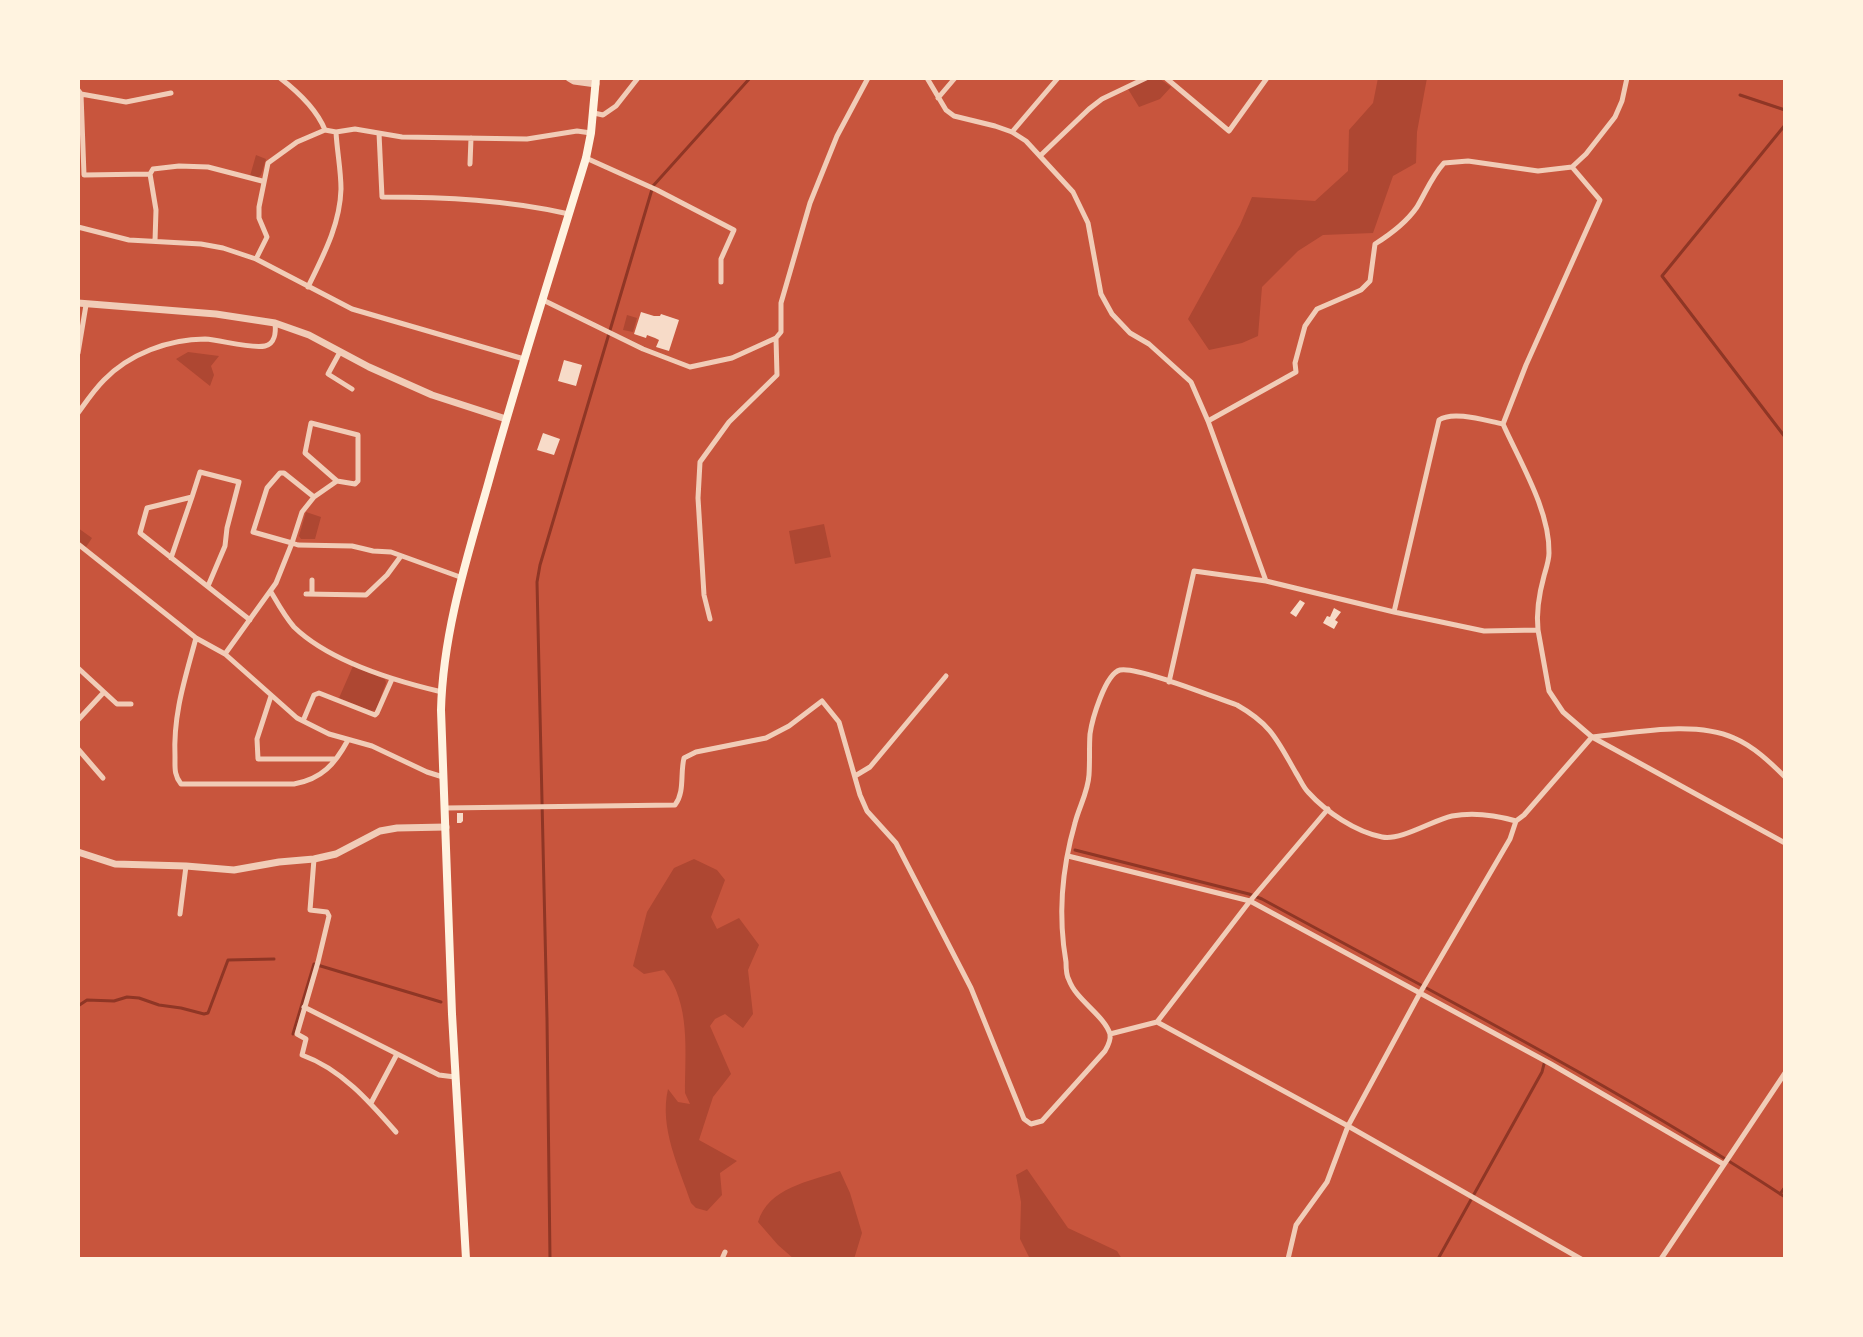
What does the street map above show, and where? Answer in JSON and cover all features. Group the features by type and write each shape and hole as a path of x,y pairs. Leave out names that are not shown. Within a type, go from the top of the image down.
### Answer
{"main road":[{"path":"466,1259 455,1077 443,777 442,692 448,642 460,577 586,158 594,113 596,81"}],"street":[{"path":"280,78 321,120 325,130"},
{"path":"569,78 574,81 596,81"},
{"path":"594,113 603,115 616,106 638,78"},
{"path":"543,300 643,349 690,367 732,358 776,338 781,332 781,303 810,203 837,136 868,78"},
{"path":"927,78 946,110 954,116 1012,132 1026,141 1073,192 1088,223 1101,294 1112,315 1130,333 1149,344 1191,382 1208,421 1266,581"},
{"path":"938,98 955,78"},
{"path":"1012,132 1058,78"},
{"path":"1041,156 1095,104 1146,78"},
{"path":"1166,78 1229,130 1267,78"},
{"path":"1208,421 1296,372 1295,363 1305,326 1317,309 1361,290 1370,281 1375,244 1405,222 1417,206 1435,172 1444,163 1468,161 1538,171 1572,167 1586,154 1615,117 1622,101 1627,78"},
{"path":"150,174 84,175 80,145 79,92 126,102 171,93"},
{"path":"256,259 267,237 259,218 262,181 268,163 297,142 325,130 336,132 355,129 402,136 527,139 577,131 591,133"},
{"path":"308,287 327,249 338,215 340,189 336,132"},
{"path":"379,133 382,196 503,202 569,214"},
{"path":"470,164 471,138"},
{"path":"586,158 657,190 734,230 721,260 721,282"},
{"path":"155,241 156,210 150,174 153,169 179,166 208,167 262,181"},
{"path":"1572,167 1600,200 1526,365 1503,424 1541,509 1547,538 1549,554 1537,616 1549,691 1563,712 1592,737 1785,843"},
{"path":"78,227 129,240 201,244 223,248 256,259 352,309 524,359"},
{"path":"78,353 82,304 216,314 275,323 309,335 432,395 506,419"},
{"path":"78,413 104,380 124,363 143,353 171,343 205,339 267,346 273,340 275,323"},
{"path":"710,619 704,595 698,498 700,462 729,422 777,375 776,338"},
{"path":"340,352 326,377 352,389"},
{"path":"1394,612 1439,420 1444,416 1465,417 1503,424"},
{"path":"225,654 271,592 292,543 302,512 314,497 337,481 355,484 358,481 358,435 311,423 305,453 337,481"},
{"path":"171,558 200,472 239,482 227,528 225,546 208,586"},
{"path":"314,497 285,473 280,473 267,488 252,532 298,545 352,546 391,552 460,577"},
{"path":"192,497 147,508 140,533 250,620"},
{"path":"78,544 196,638 225,654 271,696 303,721 328,735 372,746 427,772 443,777"},
{"path":"312,580 309,594 366,595 387,575 401,556"},
{"path":"1169,682 1194,571 1266,581 1484,631 1538,630"},
{"path":"271,592 293,626 316,645 392,679 442,692"},
{"path":"196,638 177,708 174,742 176,777 181,784 308,782 322,774 348,740"},
{"path":"78,668 117,704 131,704"},
{"path":"445,808 675,805 681,798 681,769 684,758 696,753 766,738 789,726 822,701 839,722 860,795 867,811 896,843 971,988 1024,1119 1031,1124 1042,1121 1105,1052 1109,1043 1110,1034 1102,1021 1086,1004 1069,980 1060,919 1068,856 1089,775 1090,734 1094,715 1113,674 1121,670 1146,674 1237,705 1261,720 1278,740 1307,792 1336,816 1366,833 1385,838 1417,830 1451,816 1494,815 1516,821"},
{"path":"855,776 870,767 946,676"},
{"path":"303,721 314,695 319,693 375,715 392,679"},
{"path":"78,720 104,692"},
{"path":"271,696 257,739 258,759 335,759"},
{"path":"1288,1259 1296,1225 1327,1182 1348,1126 1420,993 1510,838 1516,821 1524,815 1592,737 1681,729 1705,730 1733,737 1753,750 1785,777"},
{"path":"78,749 103,777"},
{"path":"1110,1034 1157,1022 1250,901 1328,809"},
{"path":"78,852 115,864 234,870 336,854 380,831 397,828 446,827"},
{"path":"1068,856 1250,901 1551,1064 1723,1164"},
{"path":"314,859 310,910 327,912 329,916 297,1034 306,1039 302,1055 320,1061 342,1078 371,1103 396,1132"},
{"path":"180,914 186,866"},
{"path":"304,1007 439,1075 455,1077"},
{"path":"1157,1022 1348,1126 1581,1259"},
{"path":"371,1103 397,1054"},
{"path":"1661,1259 1785,1073"},
{"path":"722,1259 725,1252"}],"shaded area":[{"path":"1378,78 1427,78 1417,132 1416,163 1393,176 1373,233 1323,235 1298,251 1262,287 1258,336 1242,343 1209,350 1188,319 1240,225 1252,197 1315,201 1348,171 1349,130 1373,103"},
{"path":"1148,79 1160,79 1171,87 1160,99 1139,107 1128,89"},
{"path":"256,155 266,159 258,178 250,176"},
{"path":"627,315 637,318 633,332 623,330"},
{"path":"188,352 219,356 211,366 214,375 210,386 176,359"},
{"path":"306,512 321,517 315,539 301,539 299,536"},
{"path":"824,524 831,557 795,564 789,531"},
{"path":"78,528 92,538 86,547 78,541"},
{"path":"353,666 385,679 386,683 376,710 371,711 339,698"},
{"path":"694,859 717,870 725,880 711,917 717,929 739,918 759,945 748,970 753,1014 743,1028 725,1014 715,1019 710,1026 731,1074 713,1097 699,1140 737,1161 720,1173 722,1195 707,1211 696,1208 691,1203 676,1161 666,1118 668,1089 678,1102 690,1104 685,1093 685,1028 679,997 664,970 644,974 633,966 647,912 674,868"},
{"path":"1027,1169 1068,1228 1117,1251 1122,1259 1030,1259 1020,1239 1021,1202 1016,1175"},
{"path":"840,1171 850,1193 862,1233 854,1259 794,1259 758,1222 763,1210 780,1194"}],"building":[{"path":"641,312 654,316 661,314 679,320 669,351 656,347 659,340 655,338 634,334"},
{"path":"564,360 582,365 576,386 558,381"},
{"path":"543,433 560,439 554,455 537,450"},
{"path":"1300,600 1305,603 1296,617 1290,613"},
{"path":"1334,608 1341,612 1335,620 1338,622 1334,629 1323,623 1327,616 1330,617"},
{"path":"457,813 463,813 461,823 457,823"}],"waterway":[{"path":"550,1259 537,582 540,565 653,186 750,78"},
{"path":"1740,95 1785,110"},
{"path":"1785,125 1662,276 1785,437"},
{"path":"1075,850 1262,899 1461,1006 1592,1080 1785,1197"},
{"path":"78,1006 87,1000 114,1001 127,997 204,1014 208,1013 228,960 274,959"},
{"path":"293,1034 314,964 441,1002"},
{"path":"1438,1259 1542,1072 1545,1060"},
{"path":"1780,1194 1785,1187"}]}
